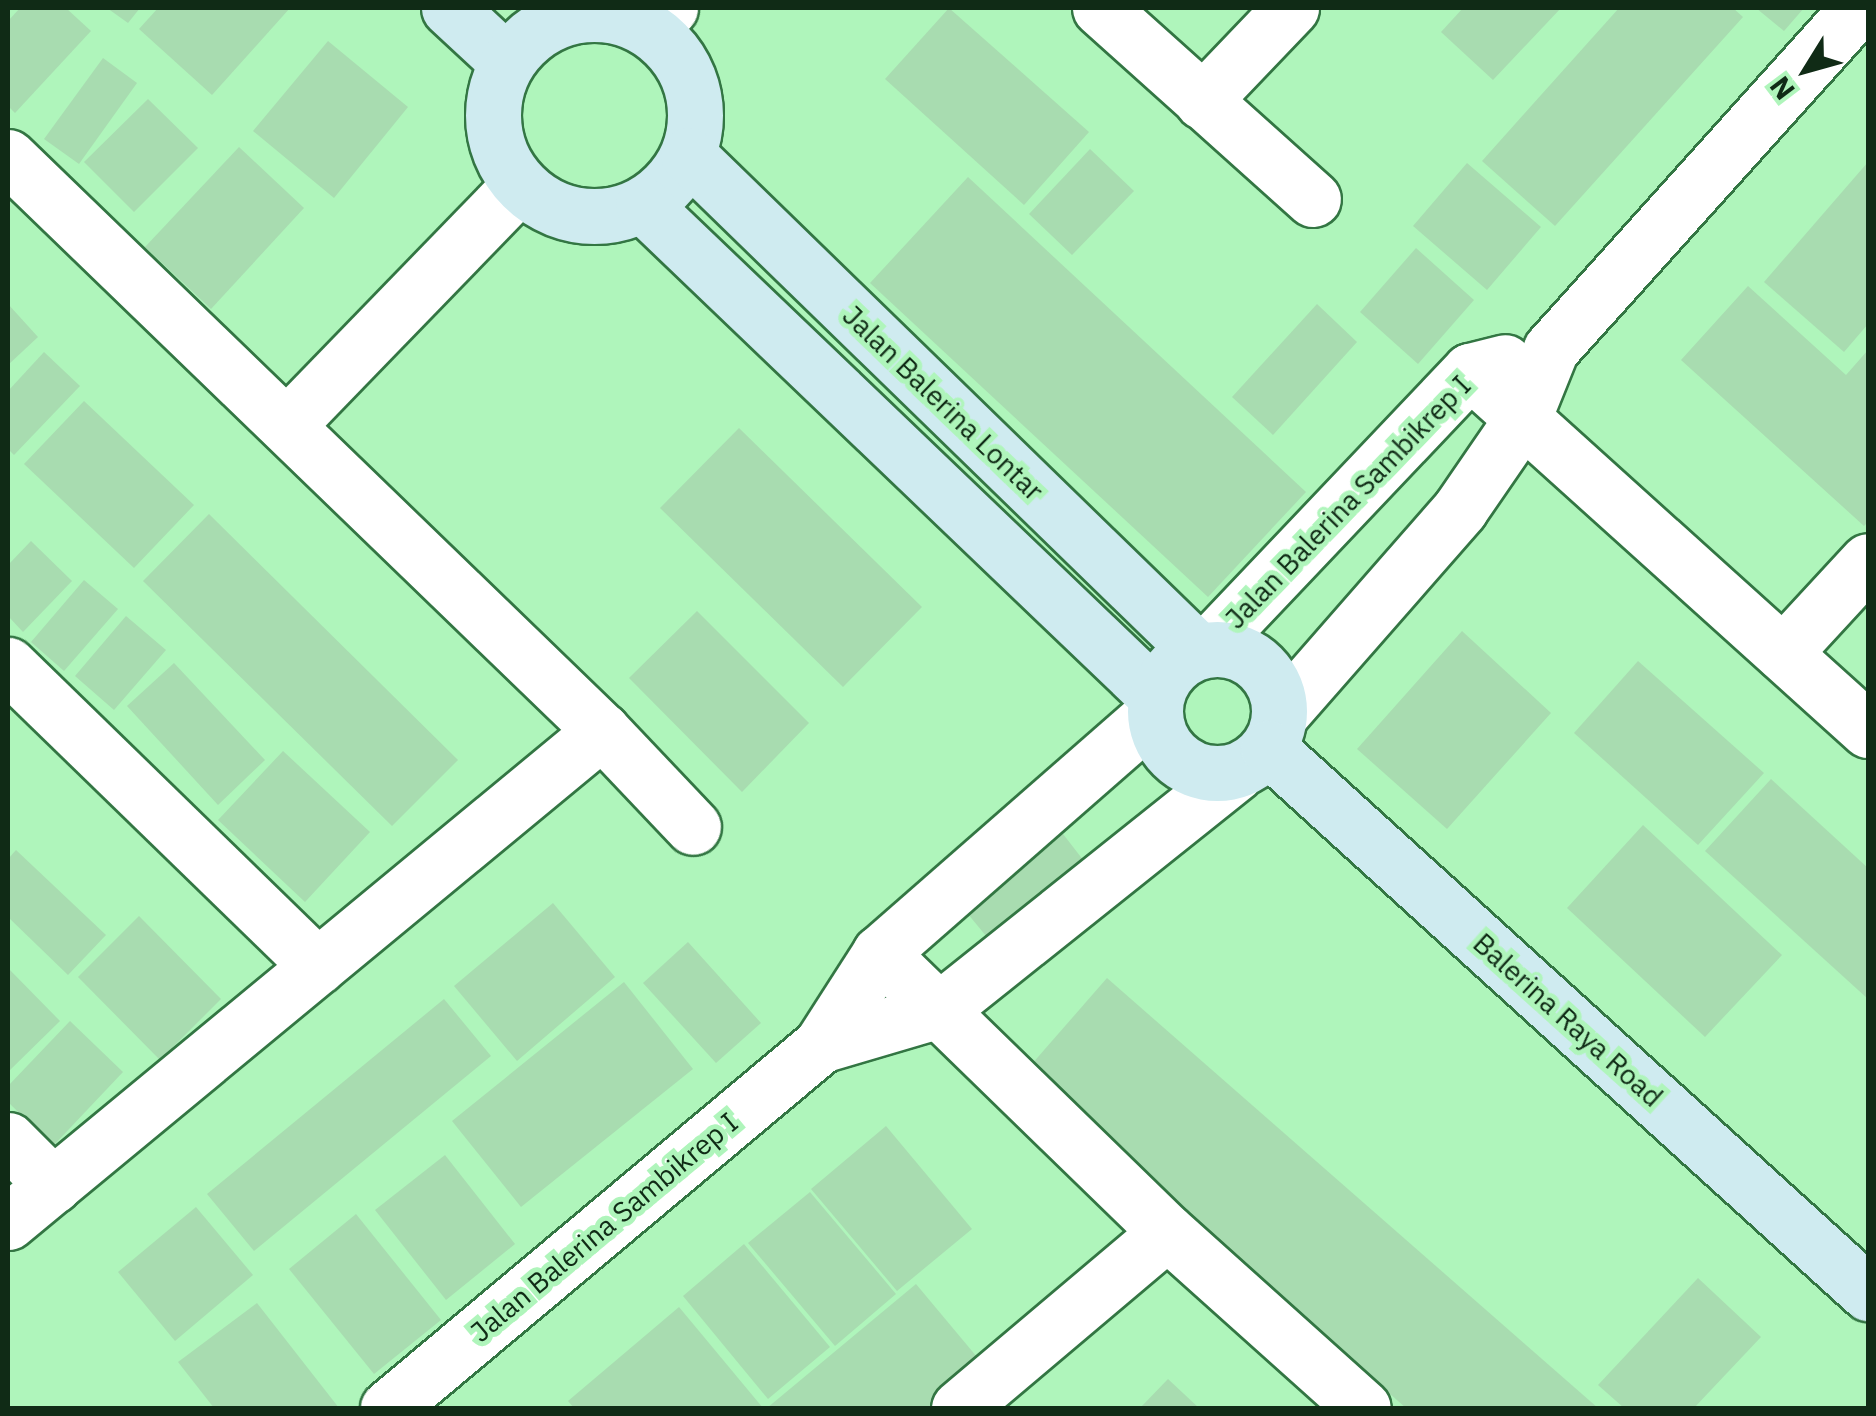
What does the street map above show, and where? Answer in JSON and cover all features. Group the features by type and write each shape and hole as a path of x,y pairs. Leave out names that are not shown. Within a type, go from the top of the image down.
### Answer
{"street":[{"path":"449,8 506,61"},
{"path":"1100,8 1313,199"},
{"path":"1202,101 1291,8"},
{"name":"Jalan Balerina Sambikrep I","path":"821,1045 939,1010 1261,745 1460,509 1524,416 1551,349 1858,8"},
{"path":"600,13 660,19 691,85 695,120 688,155 669,184 643,205 612,216 578,216 546,206 520,185 496,147 491,103 506,61 539,15 600,13"},
{"name":"Jalan Balerina Lontar","path":"688,155 1202,650"},
{"path":"8,157 602,731 693,828"},
{"path":"288,424 520,185"},
{"path":"643,205 1155,704"},
{"name":"Jalan Balerina Sambikrep I","path":"1202,650 1470,372 1551,349"},
{"path":"1470,372 1524,416 1868,730"},
{"path":"1783,652 1868,561"},
{"path":"1202,650 1250,658 1266,674 1277,694 1261,745 1214,774 1182,762 1159,736 1155,704 1171,668 1202,650"},
{"path":"8,664 318,966"},
{"name":"Jalan Balerina Sambikrep I","path":"388,1408 821,1045 880,952 1155,704"},
{"path":"8,1222 602,731"},
{"name":"Balerina Raya Road","path":"1261,745 1868,1292"},
{"path":"880,952 1167,1232 1363,1408"},
{"path":"8,1140 53,1185"},
{"path":"960,1408 1167,1232"}],"building":[{"path":"20,8 66,8 91,31 15,113 8,106 8,21"},
{"path":"107,8 140,8 128,23"},
{"path":"158,8 290,8 212,95 139,29"},
{"path":"949,8 1089,132 1024,205 885,79"},
{"path":"1463,8 1561,8 1493,80 1441,32"},
{"path":"1619,8 1733,8 1743,17 1555,226 1482,161"},
{"path":"1756,8 1804,8 1784,31"},
{"path":"328,41 408,107 334,198 253,131"},
{"path":"103,58 137,83 79,164 44,139"},
{"path":"148,99 198,148 134,212 84,162"},
{"path":"239,147 304,208 211,309 145,247"},
{"path":"1090,149 1134,191 1072,255 1029,214"},
{"path":"1868,162 1868,324 1844,352 1764,282"},
{"path":"1467,163 1541,227 1487,290 1413,226"},
{"path":"968,177 1306,492 1208,597 870,283"},
{"path":"1416,248 1474,300 1418,364 1360,312"},
{"path":"1748,286 1846,375 1868,350 1868,522 1864,526 1681,360"},
{"path":"8,304 38,337 8,365"},
{"path":"1317,304 1357,342 1273,435 1232,397"},
{"path":"44,352 80,386 14,455 8,449 8,391"},
{"path":"84,401 194,505 134,568 24,464"},
{"path":"739,428 922,607 843,687 660,508"},
{"path":"209,514 458,760 392,826 143,581"},
{"path":"31,541 72,581 23,632 8,616 8,565"},
{"path":"84,580 118,609 64,671 31,642"},
{"path":"697,611 809,723 742,792 629,678"},
{"path":"126,616 166,650 114,710 75,676"},
{"path":"1462,631 1551,713 1447,829 1357,749"},
{"path":"1638,661 1764,773 1698,845 1574,733"},
{"path":"174,663 265,760 218,805 127,706"},
{"path":"283,751 370,832 305,902 218,820"},
{"path":"1771,779 1868,868 1868,999 1705,851"},
{"path":"1643,825 1782,955 1705,1037 1567,908"},
{"path":"1060,830 1087,865 991,942 963,908"},
{"path":"16,850 106,935 68,975 8,917 8,859"},
{"path":"553,903 615,977 517,1061 454,986"},
{"path":"139,916 221,999 160,1060 78,977"},
{"path":"688,942 761,1023 716,1063 643,983"},
{"path":"8,968 60,1021 8,1072"},
{"path":"1107,978 1598,1408 1406,1408 1024,1073"},
{"path":"624,982 693,1069 521,1207 452,1121"},
{"path":"444,999 491,1056 254,1251 207,1194"},
{"path":"70,1021 123,1072 53,1146 8,1102 8,1086"},
{"path":"886,1126 972,1229 897,1291 811,1189"},
{"path":"445,1155 515,1244 446,1300 375,1210"},
{"path":"810,1192 896,1294 835,1346 748,1243"},
{"path":"196,1207 253,1275 175,1341 118,1272"},
{"path":"356,1214 441,1320 374,1374 289,1269"},
{"path":"744,1244 830,1347 768,1399 683,1296"},
{"path":"1698,1278 1761,1337 1694,1408 1624,1408 1598,1385"},
{"path":"916,1284 987,1369 939,1408 767,1408"},
{"path":"257,1303 339,1408 214,1408 178,1362"},
{"path":"679,1307 763,1408 574,1408 568,1401"},
{"path":"1168,1379 1199,1408 1140,1408"}]}
